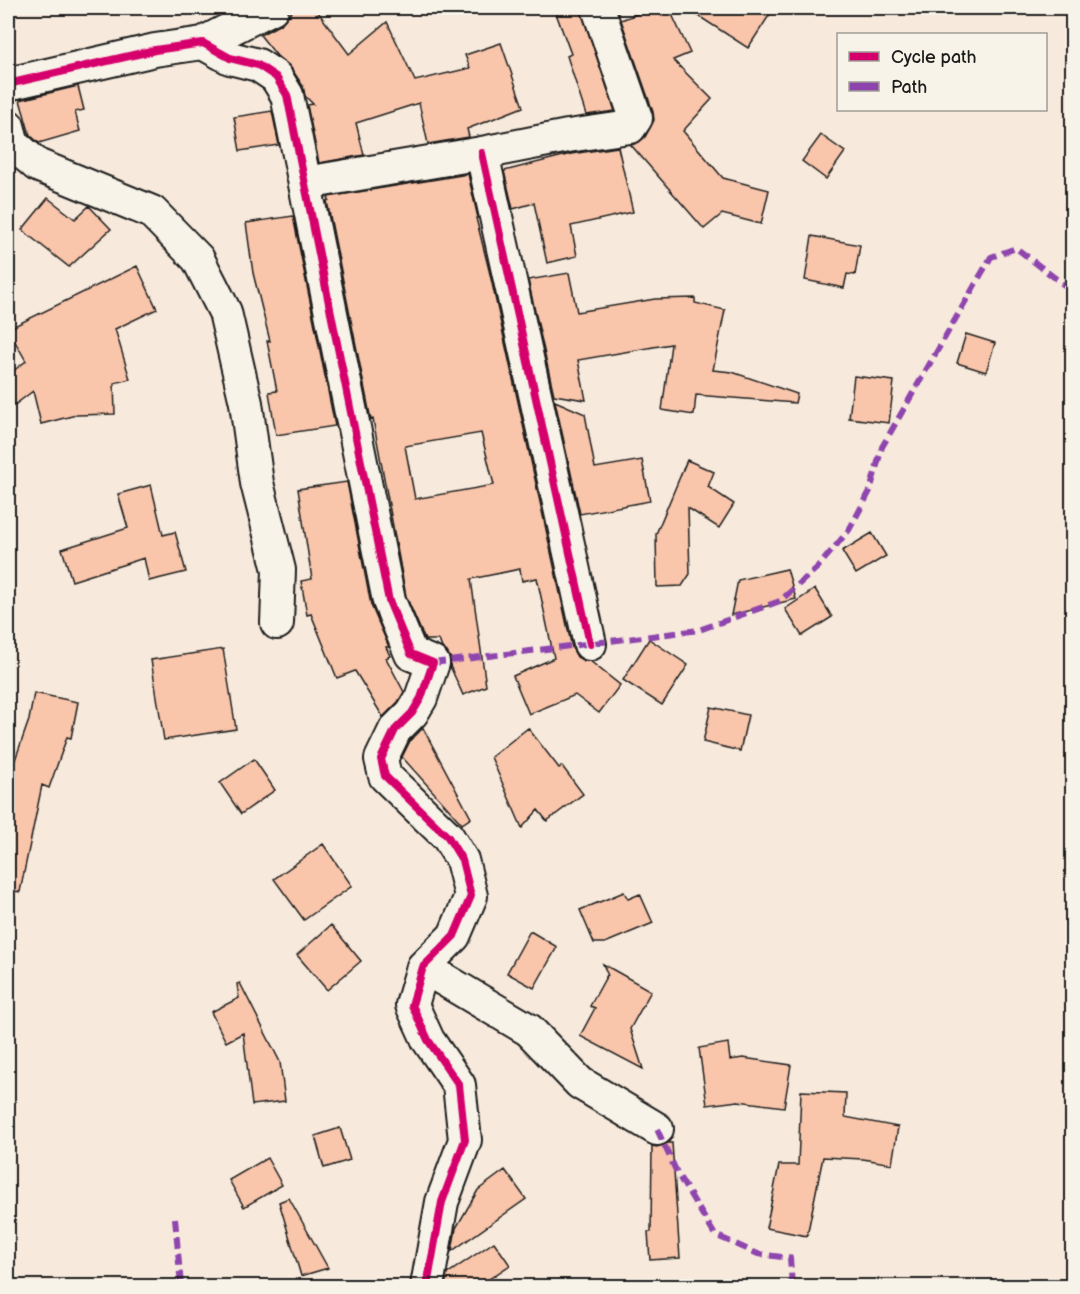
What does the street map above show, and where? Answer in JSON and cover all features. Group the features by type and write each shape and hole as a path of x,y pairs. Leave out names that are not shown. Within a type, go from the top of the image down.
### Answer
{"street":[{"path":"8,84 155,50 202,43 272,8"},
{"path":"306,183 630,127 636,118 598,8"},
{"path":"202,43 230,58 258,65 276,77 287,95 388,602 411,654 434,663 421,698 412,713 395,730 381,759 385,776 448,837 462,860 471,896 454,936 423,967 412,1005 428,1040 459,1084 465,1140 442,1202 427,1287"},
{"path":"8,126 13,144 37,165 152,212 198,259 225,312 246,403 257,483 279,570 277,623"},
{"path":"482,153 590,644"},
{"path":"423,967 529,1030 580,1083 657,1129"}],"building":[{"path":"295,8 315,8 349,54 387,22 415,81 470,68 465,55 501,43 523,107 467,129 469,137 428,144 419,103 356,123 364,155 319,163 307,105 313,104 305,96 303,86 291,68 277,56 260,35 281,24"},
{"path":"554,8 580,8 615,111 586,115 567,56 571,54"},
{"path":"653,8 669,8 690,53 673,60 712,99 683,131 723,178 769,190 761,224 722,214 704,229 631,145 645,137 654,120 621,20"},
{"path":"686,8 774,8 748,48"},
{"path":"78,86 84,110 75,112 80,131 39,143 30,135 20,100"},
{"path":"272,111 279,145 240,151 234,117"},
{"path":"821,135 845,152 826,179 802,161"},
{"path":"618,147 633,212 571,226 577,256 547,263 534,203 513,209 504,171 571,154"},
{"path":"468,174 572,648 577,657 590,661 620,685 599,713 575,695 529,714 513,676 554,658 537,578 522,581 520,569 471,579 486,686 463,695 450,666 451,659 439,640 425,640 406,596 328,197","holes":["481,433 494,485 415,499 405,446"]},
{"path":"48,198 75,219 89,206 111,229 69,267 22,230"},
{"path":"293,216 335,426 276,435 269,392 277,391 267,341 270,341 253,273 246,223"},
{"path":"812,236 860,245 855,275 847,274 844,288 805,280"},
{"path":"137,266 157,309 115,329 130,379 114,383 115,414 76,415 41,424 33,391 8,410 8,375 26,361 8,329"},
{"path":"569,273 577,312 655,299 695,298 695,303 725,310 713,370 732,372 797,394 795,403 696,395 694,415 662,410 671,344 578,360 586,400 554,395 528,280"},
{"path":"966,334 995,343 986,372 957,363"},
{"path":"854,376 894,381 889,423 849,418"},
{"path":"555,401 585,414 595,468 642,460 650,501 580,514"},
{"path":"687,460 714,472 708,487 734,504 719,528 688,508 690,574 682,586 657,587 656,534"},
{"path":"347,482 371,605 389,647 386,647 390,656 386,658 404,692 398,702 383,717 355,671 337,678 311,614 307,615 301,581 312,579 298,489"},
{"path":"151,485 163,535 175,532 186,572 149,581 144,558 72,581 62,549 128,528 118,494"},
{"path":"872,533 886,556 856,574 842,551"},
{"path":"787,569 796,599 731,615 738,580"},
{"path":"815,589 832,617 802,636 785,609"},
{"path":"649,639 688,665 662,705 623,680"},
{"path":"223,649 236,729 164,740 151,660"},
{"path":"34,693 78,702 71,738 67,737 49,788 42,785 20,892 8,890 8,780 29,720"},
{"path":"711,707 748,715 740,751 703,742"},
{"path":"423,728 471,818 462,824 402,757 410,741"},
{"path":"528,728 583,794 547,821 538,810 522,828 491,757"},
{"path":"254,759 275,790 241,814 220,783"},
{"path":"323,844 352,886 304,920 274,879"},
{"path":"624,892 628,899 640,894 653,923 605,943 594,943 580,910"},
{"path":"331,925 361,961 327,990 297,955"},
{"path":"530,931 557,947 534,988 507,973"},
{"path":"603,964 651,991 630,1029 643,1069 580,1036 595,1008 590,1006 608,976"},
{"path":"240,983 280,1062 285,1101 252,1105 243,1033 226,1042 211,1012 239,998 237,984"},
{"path":"728,1043 730,1060 743,1058 791,1065 784,1107 738,1101 707,1105 699,1048"},
{"path":"801,1091 846,1093 845,1117 898,1127 892,1164 863,1159 823,1157 807,1236 766,1228 779,1165 798,1165"},
{"path":"340,1128 350,1160 324,1168 315,1136"},
{"path":"672,1143 680,1258 650,1260 648,1232 651,1232 652,1146 657,1147"},
{"path":"267,1158 282,1185 244,1207 229,1180"},
{"path":"505,1170 526,1199 452,1251 456,1228 478,1190"},
{"path":"289,1198 328,1268 301,1276 279,1202"},
{"path":"494,1242 510,1265 477,1287 445,1287 447,1274"}],"marked path":[{"path":"599,10 605,8"},
{"path":"433,663 699,630 780,601 818,567 849,530 870,491 882,447 991,257 1016,248 1072,291"},
{"path":"657,1129 678,1175 715,1235 758,1254 790,1258 792,1286"},
{"path":"175,1218 181,1286"}],"cycle path":[{"path":"8,84 155,50 203,43 230,58 258,65 276,77 287,95 389,601 411,654 433,663 421,698 412,713 395,730 381,759 385,776 448,837 462,860 471,896 454,936 423,967 412,1005 428,1040 459,1085 465,1140 442,1202 427,1286"},
{"path":"482,153 590,644"}]}
